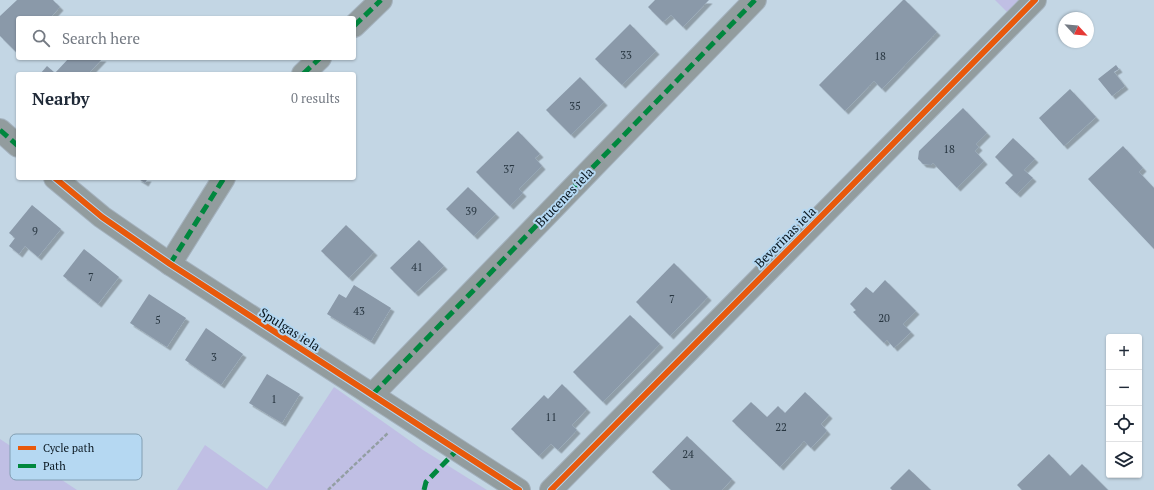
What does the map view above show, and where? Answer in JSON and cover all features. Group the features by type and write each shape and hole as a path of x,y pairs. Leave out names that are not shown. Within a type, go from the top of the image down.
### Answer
{"street":[{"path":"356,24 381,0"},
{"name":"Brucenes iela","path":"374,394 755,0"},
{"name":"Beverīnas iela","path":"551,490 1036,0"},
{"path":"306,72 318,60"},
{"path":"0,130 16,144"},
{"name":"Spulgas iela","path":"57,180 102,217 170,264 374,394 407,418 519,490"},
{"path":"170,264 223,180"}],"path":[{"path":"328,490 407,418"}],"shaded area":[{"path":"995,0 1019,0 1007,12"},
{"path":"334,387 423,450 487,490 177,490 205,445 267,489"},
{"path":"0,439 10,446 10,480 62,480 77,490 0,490"}],"building":[{"path":"17,0 53,0 60,7 52,16 16,16 16,52 0,36 0,16"},
{"path":"655,0 709,0 683,27 671,15 663,22 648,7"},
{"path":"903,0 905,0 937,32 882,89 874,81 845,111 819,85"},
{"path":"630,24 656,51 622,85 595,59"},
{"path":"67,60 101,60 90,72 56,72"},
{"path":"1116,65 1119,69 1114,72 1125,86 1112,96 1098,79"},
{"path":"47,66 54,72 42,72"},
{"path":"580,77 604,102 571,135 546,110"},
{"path":"1070,89 1096,117 1064,146 1039,118"},
{"path":"963,108 987,133 976,144 979,147 975,151 984,161 957,188 933,163 931,165 923,164 918,159 919,151"},
{"path":"518,131 540,154 535,158 542,166 519,189 523,193 510,206 476,172"},
{"path":"1013,138 1035,159 1024,170 1033,178 1017,194 1005,183 1013,175 995,157"},
{"path":"1123,146 1143,168 1139,172 1154,188 1154,249 1088,179"},
{"path":"468,187 496,214 474,236 446,209"},
{"path":"32,205 61,229 38,257 25,246 19,254 9,246 15,238 9,233"},
{"path":"346,225 374,252 349,278 321,251"},
{"path":"419,240 444,266 415,293 390,268"},
{"path":"84,249 119,277 98,304 63,276"},
{"path":"674,263 708,297 670,336 636,302"},
{"path":"885,280 916,311 903,324 911,332 894,348 887,340 884,343 853,312 856,310 850,304 866,287 873,293"},
{"path":"354,285 391,308 371,341 327,314 339,294 346,298"},
{"path":"149,294 186,318 167,347 130,323"},
{"path":"630,315 660,344 603,402 573,372"},
{"path":"206,328 243,354 221,385 185,360"},
{"path":"267,374 300,394 282,423 249,403"},
{"path":"562,384 587,409 572,425 577,430 558,450 551,444 539,456 511,429 544,395 548,399"},
{"path":"805,392 829,415 821,424 827,431 811,448 804,441 780,467 732,421 751,402 767,417 778,406 785,413"},
{"path":"687,436 732,479 722,490 671,490 652,472"},
{"path":"1049,454 1070,476 1082,464 1108,490 1022,490 1017,485"},
{"path":"909,469 931,490 892,490 890,488"}],"marked path":[{"path":"356,24 381,0"},
{"path":"373,394 755,0"},
{"path":"305,72 318,60"},
{"path":"0,130 16,144"},
{"path":"170,264 223,180"},
{"path":"424,490 426,482 458,449"}],"cycle path":[{"path":"551,490 1035,0"},
{"path":"57,180 102,217 170,264 519,490"}]}
